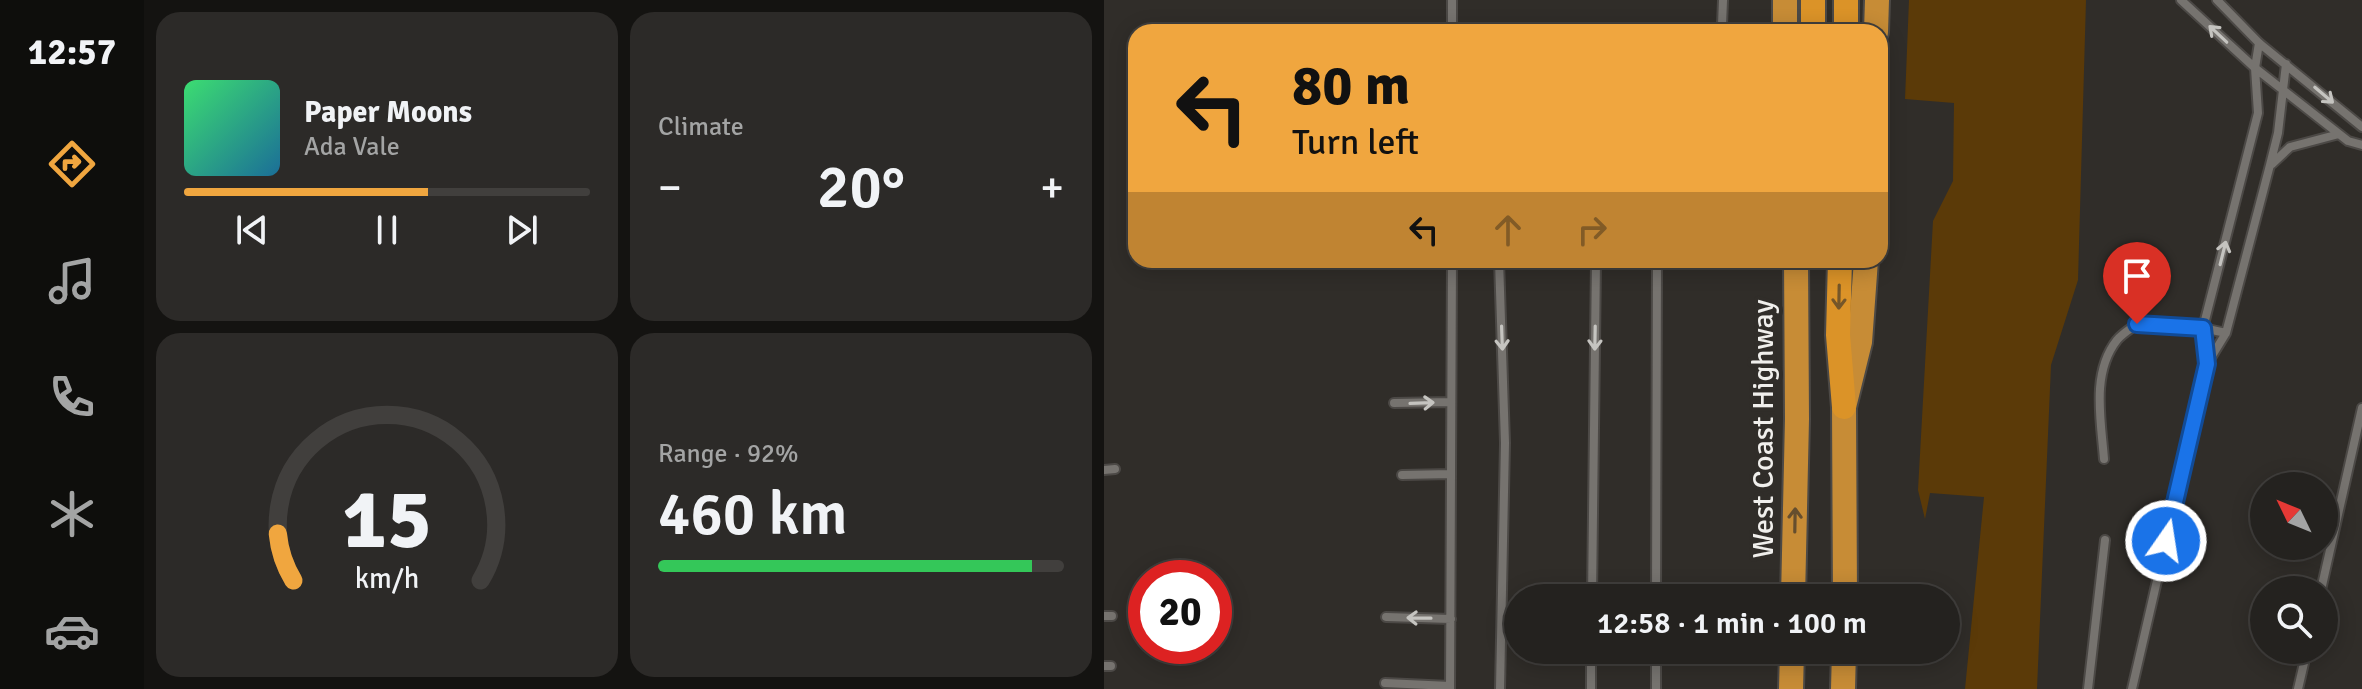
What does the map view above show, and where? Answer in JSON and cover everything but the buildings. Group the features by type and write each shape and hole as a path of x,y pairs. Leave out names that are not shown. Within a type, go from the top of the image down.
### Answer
{"highway":[{"path":"1785,0 1785,24"},
{"path":"1813,0 1813,24"},
{"path":"1846,0 1846,24"},
{"path":"1876,24 1877,0"},
{"name":"West Coast Highway","path":"1793,584 1796,268"},
{"path":"1840,268 1838,335 1844,407 1845,584"},
{"path":"1844,407 1860,342 1865,268"},
{"path":"1791,689 1792,664"},
{"path":"1843,689 1844,664"}],"lane":[{"path":"1452,0 1452,24"},
{"path":"1722,24 1723,0"},
{"path":"2181,0 2255,68 2348,141 2362,145"},
{"path":"2217,0 2259,43 2362,127"},
{"path":"2207,364 2203,328 2258,113 2255,68 2259,43"},
{"path":"2132,689 2207,364 2226,333 2270,165 2286,64"},
{"path":"2270,165 2290,147 2339,134"},
{"path":"1385,683 1450,687 1452,268"},
{"path":"1499,268 1505,443 1500,689"},
{"path":"1592,584 1596,268"},
{"path":"1656,584 1657,268"},
{"path":"2104,459 2099,406 2102,367 2117,339 2137,324 2203,328 2226,333"},
{"path":"1394,403 1451,402"},
{"path":"2324,576 2362,408"},
{"path":"1104,470 1115,469"},
{"path":"1402,475 1451,474"},
{"path":"2088,689 2105,540"},
{"path":"1386,617 1451,619"},
{"path":"1591,664 1591,689"},
{"path":"1656,664 1656,689"},
{"path":"2298,689 2304,664"}],"shaded area":[{"path":"1909,0 2086,0 2078,280 2051,365 2037,689 1965,689 1984,497 1930,493 1925,519 1918,490 1933,221 1953,181 1954,103 1905,99"}],"route":[{"path":"2137,324 2203,328 2207,364 2166,541"}]}
